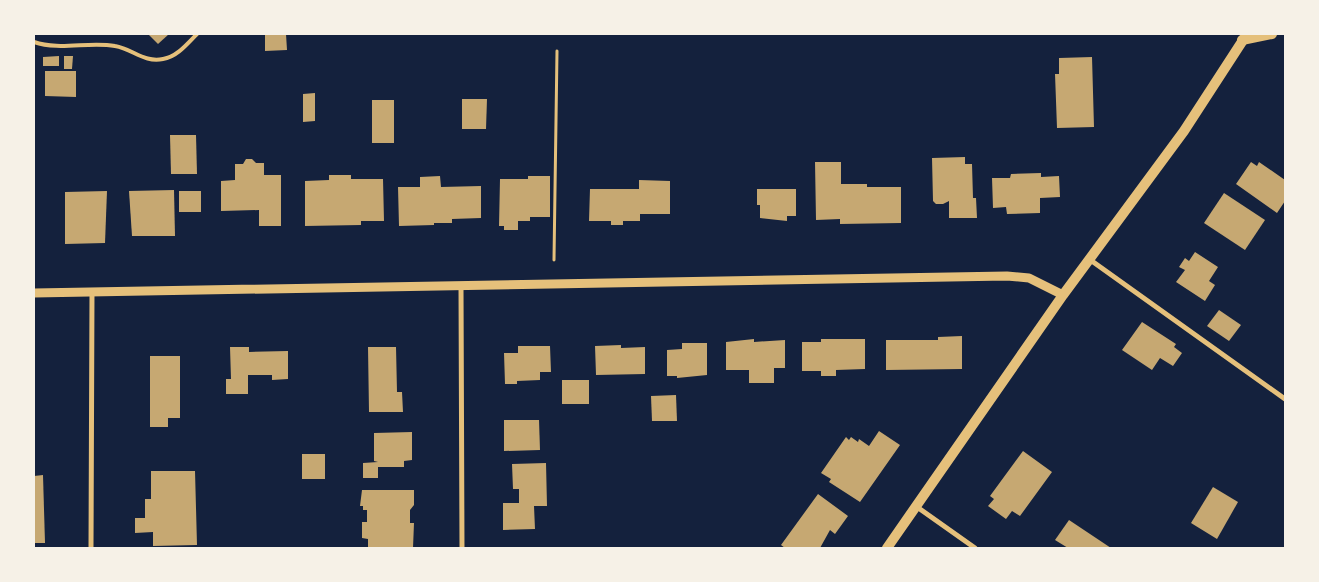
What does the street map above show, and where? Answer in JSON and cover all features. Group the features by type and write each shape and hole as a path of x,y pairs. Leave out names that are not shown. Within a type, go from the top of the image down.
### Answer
{"main road":[{"path":"887,548 1063,295 1184,130 1245,37 1272,34"}],"street":[{"path":"1089,259 1285,399"},
{"path":"34,293 1007,276 1029,278 1063,295"},
{"path":"461,286 462,548"},
{"path":"91,548 92,292"},
{"path":"917,507 975,548"}],"lane":[{"path":"34,42 47,45 113,45 146,59 162,60 176,53 197,34"}],"path":[{"path":"554,260 557,51"}],"building":[{"path":"148,34 169,34 158,44"},
{"path":"265,34 286,34 287,50 265,51"},
{"path":"59,56 59,66 43,66 43,57"},
{"path":"64,56 73,56 72,69 64,69"},
{"path":"1092,57 1094,127 1057,128 1055,74 1059,74 1059,58"},
{"path":"45,71 76,71 76,97 45,96"},
{"path":"315,93 315,121 303,122 303,94"},
{"path":"462,99 487,99 486,129 462,129"},
{"path":"372,100 394,100 394,143 372,143"},
{"path":"170,135 196,135 197,174 171,174"},
{"path":"965,157 965,164 972,164 973,198 976,198 977,218 949,218 949,201 943,204 936,204 933,201 932,158"},
{"path":"246,159 252,159 256,163 264,163 264,175 281,175 281,226 259,226 259,210 221,211 221,181 235,180 235,164 243,164"},
{"path":"815,162 841,162 841,184 867,184 867,187 901,187 901,223 840,224 840,219 816,220"},
{"path":"1251,162 1257,166 1259,162 1285,180 1285,201 1277,213 1236,184"},
{"path":"1041,173 1041,177 1059,176 1060,197 1040,198 1040,213 1007,214 1006,207 993,208 992,178 1010,178 1011,174"},
{"path":"329,175 351,175 351,179 383,179 384,221 361,221 361,225 305,226 305,181 329,180"},
{"path":"440,176 441,187 481,186 481,218 452,219 452,223 434,223 434,225 399,226 398,187 420,187 420,177"},
{"path":"528,176 550,176 550,217 530,217 530,221 518,221 518,230 504,230 504,226 499,226 500,179 528,179"},
{"path":"639,180 670,181 670,214 640,214 640,221 623,221 623,225 611,225 611,221 589,221 590,189 639,189"},
{"path":"757,189 796,189 796,216 787,216 787,221 760,218 760,205 757,205"},
{"path":"174,190 175,236 132,236 129,191"},
{"path":"107,191 105,243 65,244 65,192"},
{"path":"179,191 201,191 201,212 179,212"},
{"path":"1224,193 1265,220 1245,250 1204,223"},
{"path":"1195,252 1218,267 1209,281 1215,285 1205,301 1176,282 1185,270 1179,267 1185,258 1189,261"},
{"path":"1219,310 1241,325 1229,341 1207,326"},
{"path":"1142,322 1176,344 1174,347 1182,353 1173,366 1160,358 1152,370 1122,350"},
{"path":"962,336 962,369 886,370 886,340 938,340 938,337"},
{"path":"754,339 754,342 785,340 785,368 774,368 774,383 749,383 749,370 726,370 726,342"},
{"path":"821,339 865,339 865,369 836,370 836,376 821,376 821,371 802,371 802,342 821,342"},
{"path":"682,343 707,343 707,375 677,378 677,376 667,376 667,350 682,349"},
{"path":"621,345 621,348 645,347 645,374 596,375 595,346"},
{"path":"518,346 550,346 551,372 540,372 540,380 517,381 517,384 505,384 504,353 518,353"},
{"path":"230,347 249,347 249,352 288,351 288,379 272,380 272,375 248,375 248,394 226,394 226,379 231,379"},
{"path":"368,347 396,347 397,392 402,392 403,412 369,412"},
{"path":"150,356 180,356 180,418 168,418 168,427 150,427"},
{"path":"562,380 589,380 589,404 562,404"},
{"path":"676,395 677,421 652,421 651,396"},
{"path":"504,420 539,420 540,450 504,451"},
{"path":"879,431 900,445 860,502 829,482 831,479 821,473 846,437 849,440 851,437 858,442 859,439 869,446"},
{"path":"412,432 412,460 404,461 404,467 378,467 378,478 363,478 363,463 378,462 374,461 374,433"},
{"path":"1023,451 1052,472 1020,516 1012,511 1006,519 988,506 994,499 990,496"},
{"path":"302,454 325,454 325,479 302,479"},
{"path":"546,463 547,506 534,506 535,529 503,530 503,503 519,503 519,489 513,489 512,464"},
{"path":"151,471 195,471 197,545 153,546 153,532 135,533 135,518 145,518 145,499 151,499"},
{"path":"43,475 45,543 34,543 34,476"},
{"path":"1213,487 1238,502 1217,539 1191,523"},
{"path":"362,490 414,490 414,505 410,510 410,523 414,523 413,548 368,548 368,539 362,538 362,522 367,522 367,510 363,510 363,506 360,506"},
{"path":"818,494 848,516 835,534 830,530 820,548 785,548 781,545"},
{"path":"1069,520 1111,548 1068,548 1055,540"}]}
